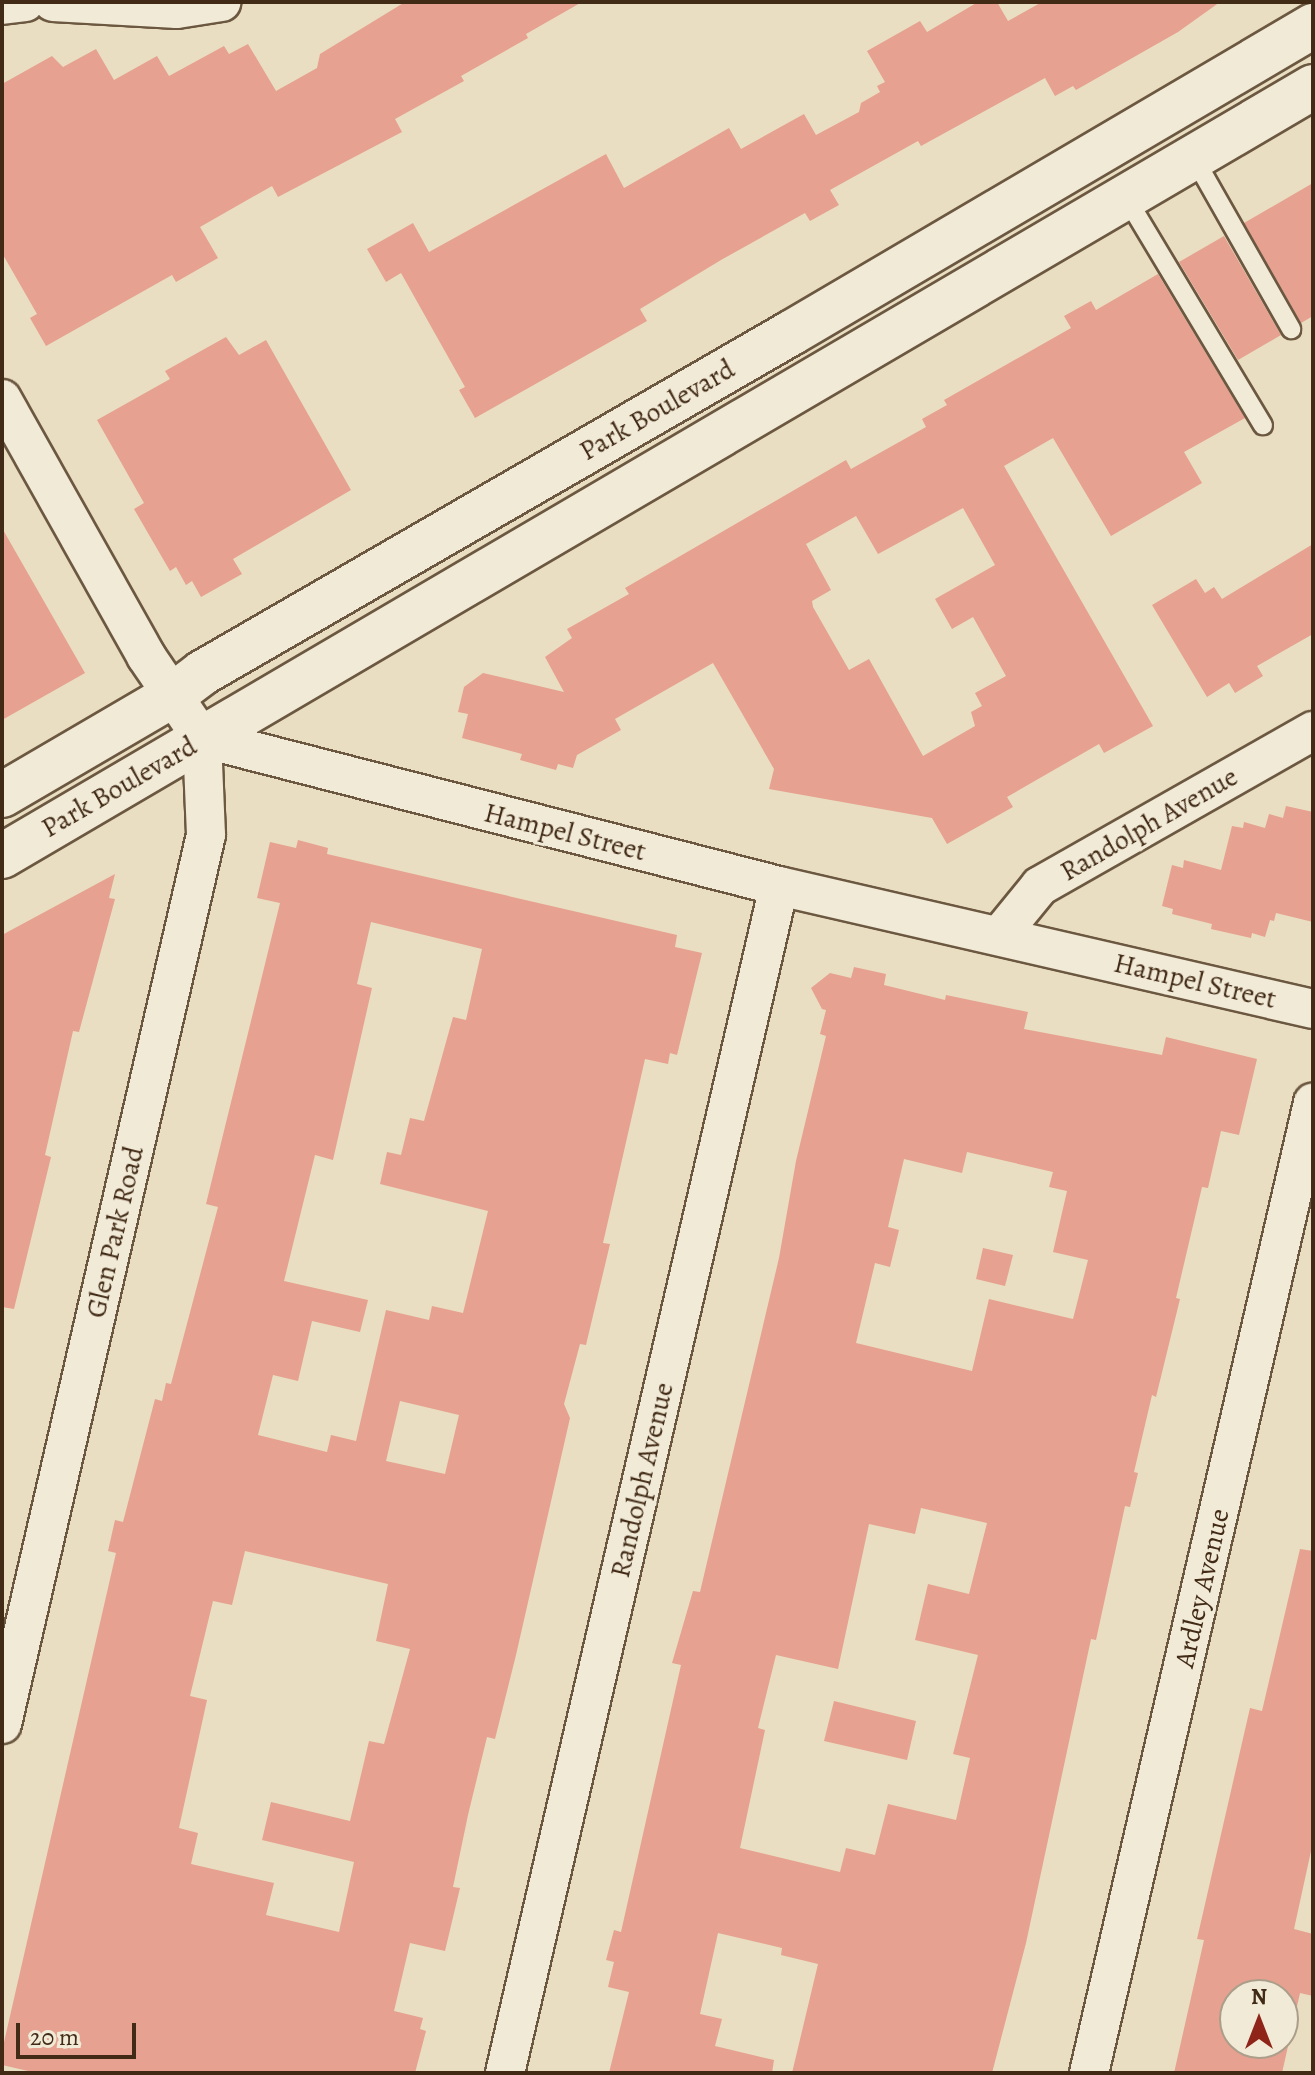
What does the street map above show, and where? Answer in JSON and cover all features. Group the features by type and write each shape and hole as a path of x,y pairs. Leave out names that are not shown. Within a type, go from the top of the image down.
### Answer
{"main road":[{"name":"Park Boulevard","path":"2,795 173,695 202,673 805,325 1313,26"},
{"name":"Park Boulevard","path":"2,856 1127,199 1313,87"}],"street":[{"path":"2,5 25,2"},
{"path":"53,2 177,9 221,2"},
{"path":"2,399 146,656 202,738"},
{"name":"Randolph Avenue","path":"1000,935 1040,886 1313,731"},
{"name":"Hampel Street","path":"202,738 779,886 1313,1009"},
{"name":"Glen Park Road","path":"2,1724 206,835 202,738"},
{"name":"Randolph Avenue","path":"505,2073 779,886"},
{"name":"Ardley Avenue","path":"1089,2073 1313,1103"}],"lane":[{"path":"1194,158 1291,329"},
{"path":"1127,199 1263,425"}],"building":[{"path":"405,2 582,2 526,34 528,38 461,76 464,81 395,119 402,132 278,197 272,186 200,227 218,258 176,282 172,275 46,346 30,318 37,314 2,253 2,84 52,56 63,67 96,49 114,80 157,56 169,76 224,46 229,54 248,44 276,91 317,68 320,54"},
{"path":"978,2 997,2 1008,21 1042,2 1220,2 1178,32 1076,90 1073,86 1055,96 1045,78 921,146 918,141 830,190 839,205 810,221 805,213 721,260 640,309 647,321 475,418 459,390 465,387 401,273 386,282 367,249 413,223 429,252 606,154 624,188 729,128 741,149 804,114 816,135 859,112 861,103 880,92 877,86 885,82 867,51 920,21 927,32"},
{"path":"1313,183 1313,316 1301,323 1244,223"},
{"path":"1224,236 1281,335 1238,360 1179,262"},
{"path":"1158,274 1245,418 1184,452 1202,483 1111,536 1053,438 1004,466 1153,726 1104,753 1099,744 1007,797 1013,807 947,844 932,818 769,789 774,769 713,663 615,719 621,730 577,755 573,768 558,764 556,770 520,760 522,754 462,738 468,714 458,712 464,687 483,673 564,692 545,657 572,638 567,629 629,594 625,588 846,460 851,469 926,427 922,419 947,405 944,400 1071,328 1064,316 1091,301 1096,310","holes":["963,508 995,565 935,599 952,629 973,617 1006,676 975,693 982,706 971,712 975,726 923,756 869,659 849,670 813,607 812,601 831,590 806,544 856,516 878,554"]},
{"path":"226,337 239,355 266,340 351,490 233,559 242,574 201,597 192,581 186,585 176,567 170,571 134,509 144,503 97,420 170,379 165,371"},
{"path":"2,528 85,673 2,720"},
{"path":"1313,544 1313,634 1257,666 1263,676 1235,693 1229,683 1207,697 1152,605 1196,579 1205,593 1214,587 1222,599"},
{"path":"1286,806 1313,812 1313,922 1276,913 1274,921 1270,920 1265,937 1252,933 1251,938 1211,929 1212,924 1172,914 1173,909 1162,906 1172,865 1183,868 1184,860 1221,870 1232,826 1243,828 1244,822 1265,828 1269,814 1283,818"},
{"path":"298,840 328,848 327,854 677,935 675,947 702,953 677,1055 670,1053 668,1064 645,1059 603,1243 610,1244 586,1345 580,1344 564,1404 570,1418 516,1655 495,1739 487,1737 468,1815 453,1887 460,1888 445,1951 410,1943 394,2011 423,2018 420,2029 426,2031 415,2073 37,2073 2,2065 2,2051 116,1553 108,1551 115,1520 123,1522 155,1399 162,1401 166,1383 171,1384 218,1207 206,1204 280,903 257,898 270,842 296,848","holes":["371,922 482,949 466,1020 453,1017 424,1121 410,1118 401,1155 387,1152 380,1184 488,1211 463,1313 432,1306 429,1320 386,1310 356,1441 331,1435 327,1452 258,1435 273,1375 298,1381 312,1321 360,1332 368,1300 284,1281 315,1155 333,1160 372,988 357,984","400,1401 459,1415 445,1474 386,1461","245,1551 388,1584 376,1641 410,1649 384,1744 369,1741 350,1821 271,1802 262,1840 354,1862 339,1932 266,1915 274,1883 191,1864 198,1833 179,1828 207,1700 190,1696 213,1601 232,1605"]},
{"path":"115,874 109,898 115,899 79,1032 73,1031 45,1155 51,1157 14,1309 2,1307 2,935"},
{"path":"854,967 886,974 884,985 945,1000 946,995 1028,1012 1024,1029 1162,1055 1166,1037 1257,1059 1239,1135 1221,1131 1208,1188 1202,1187 1176,1298 1180,1299 1156,1397 1152,1395 1134,1472 1138,1473 1130,1507 1125,1506 1096,1640 1091,1639 1026,1943 992,2073 792,2073 818,1964 781,1955 782,1948 718,1933 700,2014 722,2019 715,2046 774,2060 772,2073 609,2073 629,1992 608,1987 614,1962 606,1960 614,1930 621,1932 681,1665 672,1663 693,1591 700,1592 779,1258 796,1161 826,1036 820,1034 826,1010 822,1009 811,988 830,973 851,978","holes":["967,1152 1053,1172 1049,1187 1067,1191 1053,1252 1088,1260 1073,1319 989,1299 972,1371 856,1343 875,1263 890,1267 899,1230 888,1227 904,1159 962,1173","921,1508 987,1523 969,1594 928,1584 915,1640 978,1655 953,1754 970,1758 956,1820 888,1804 875,1855 846,1848 840,1872 740,1848 765,1730 758,1728 776,1655 838,1669 869,1524 915,1534"]},
{"path":"983,1248 1013,1255 1005,1286 976,1279"},
{"path":"1300,1549 1313,1551 1313,1842 1294,1929 1313,1934 1313,1996 1300,1993 1299,1997 1299,1979 1219,1979 1219,2059 1285,2059 1282,2073 1174,2073 1204,1940 1197,1939 1250,1708 1262,1711"},
{"path":"834,1701 916,1721 907,1760 824,1741"}]}
